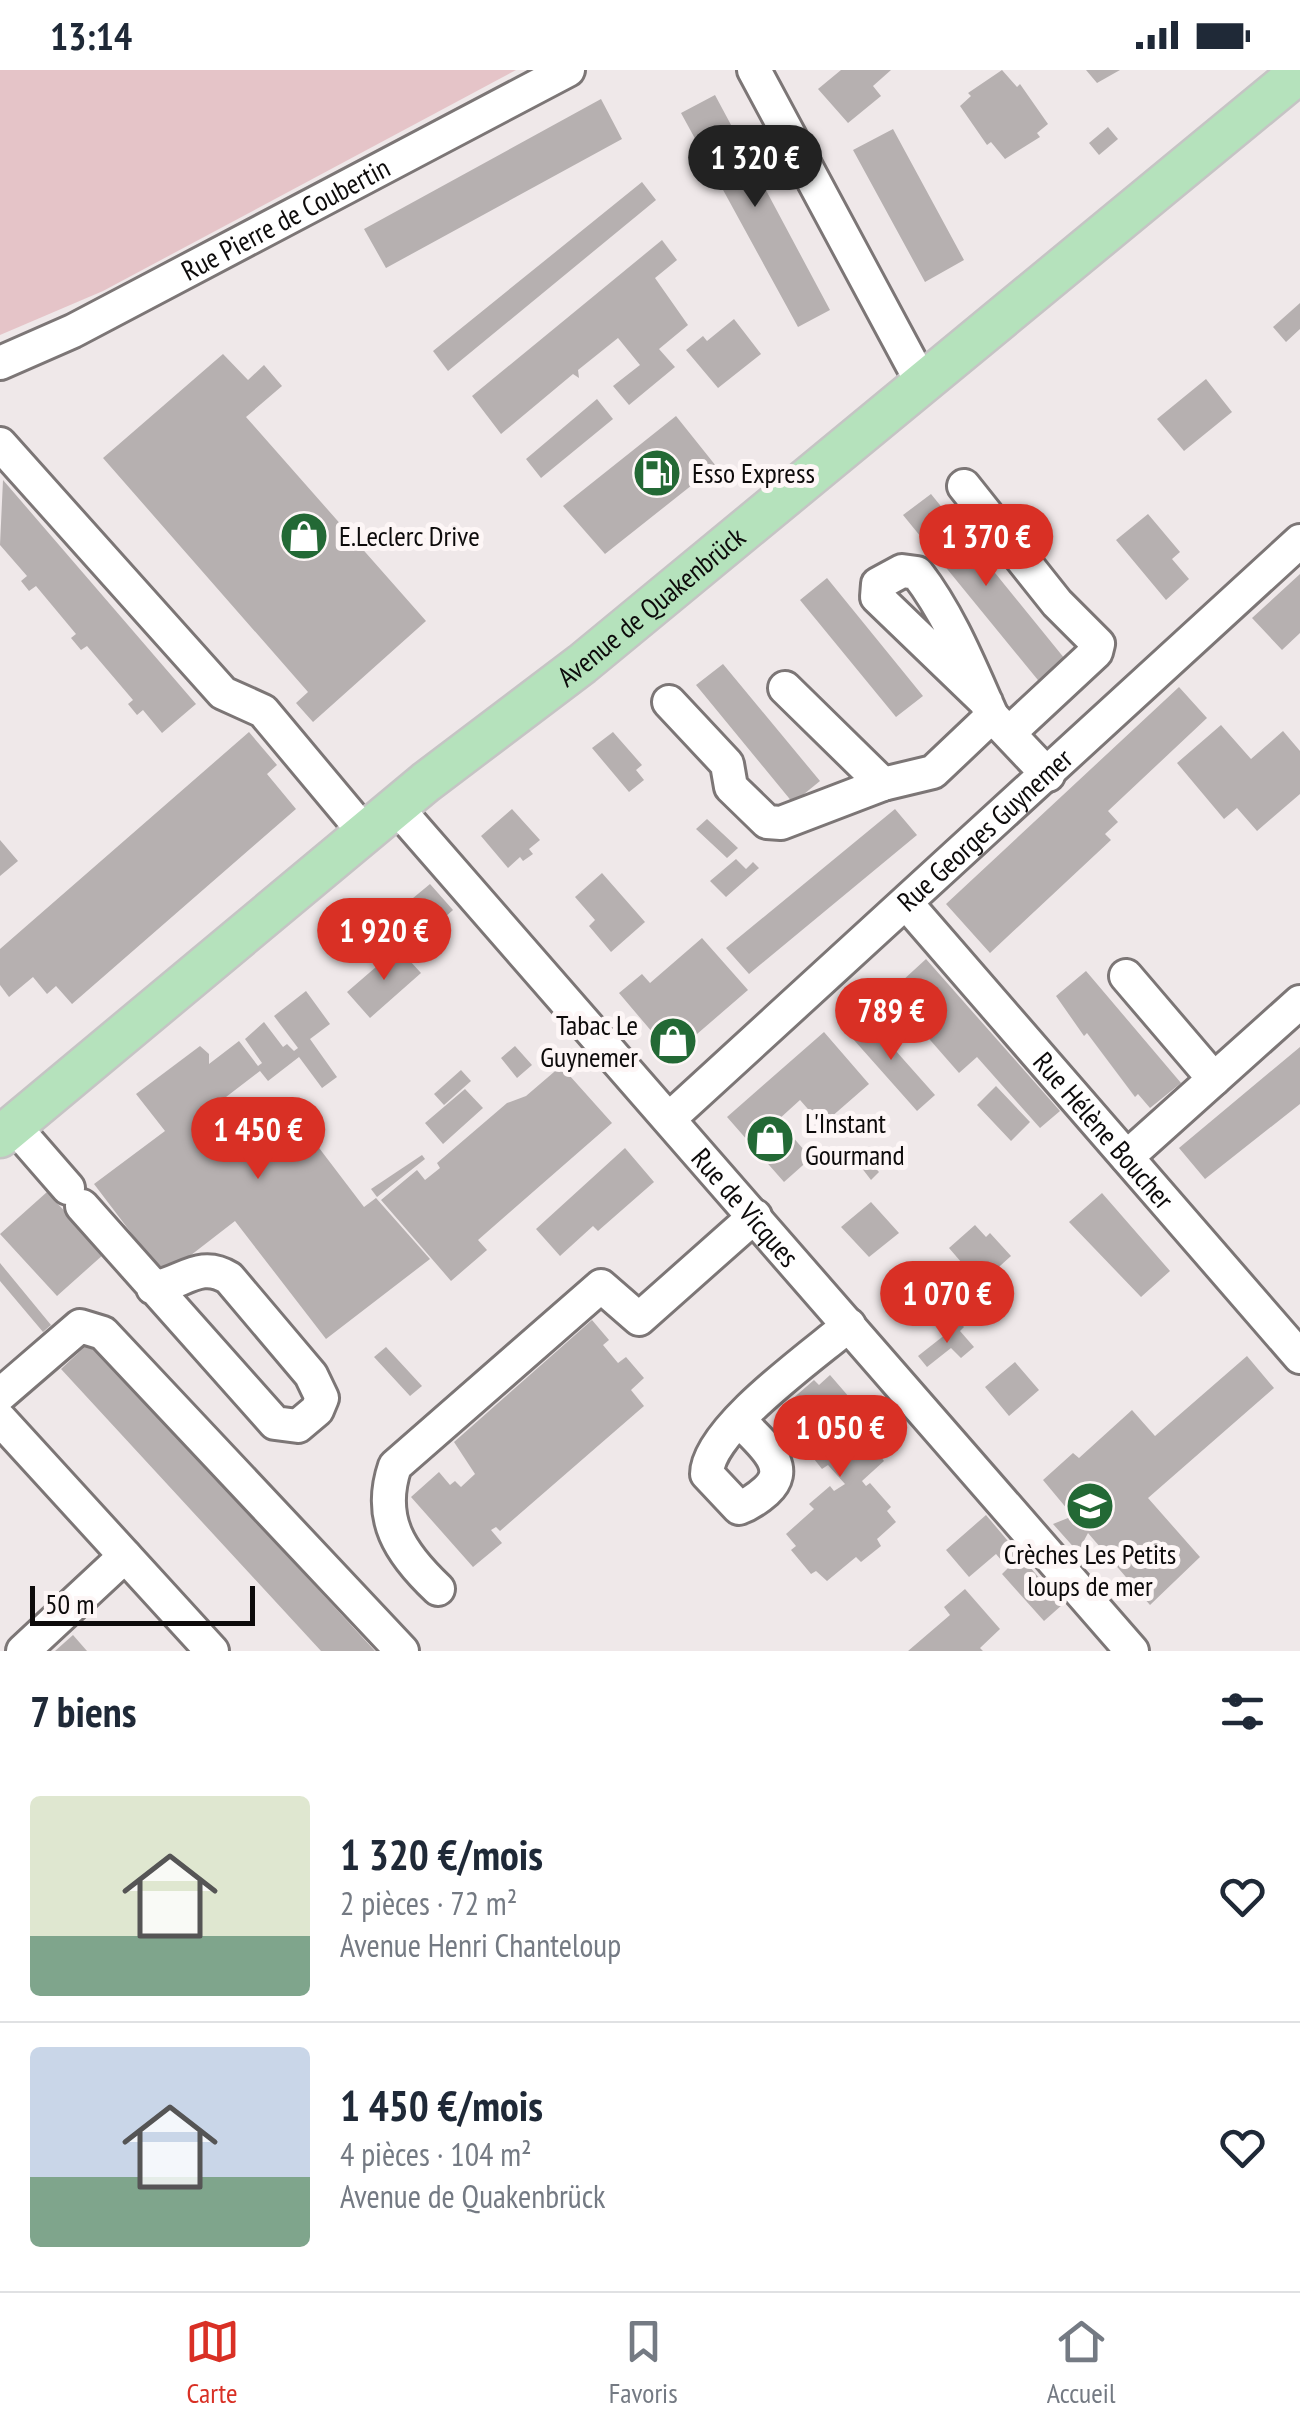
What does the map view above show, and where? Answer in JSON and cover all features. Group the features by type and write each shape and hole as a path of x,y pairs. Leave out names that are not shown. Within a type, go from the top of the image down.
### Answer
{"main road":[{"name":"Avenue de Quakenbrück","path":"7,1131 365,833 582,664 920,381 1300,72"}],"street":[{"name":"Rue Pierre de Coubertin","path":"0,363 73,332 568,70"},
{"path":"754,70 920,381"},
{"path":"0,444 223,693 262,711 365,833"},
{"path":"669,702 727,764 731,788 767,822 781,822 883,784 933,772 996,717 1096,652 1098,644 1057,603 964,486"},
{"name":"Rue Georges Guynemer","path":"669,1119 1300,541"},
{"path":"785,688 883,784"},
{"path":"996,717 1048,775"},
{"name":"Rue de Vicques","path":"396,808 1132,1651"},
{"name":"Rue Hélène Boucher","path":"907,904 1297,1346"},
{"path":"1126,976 1214,1079"},
{"path":"1128,1157 1300,1002"},
{"path":"7,1131 75,1197 153,1288 275,1423 298,1426 316,1410 322,1398 311,1375 229,1278 213,1268 197,1270 175,1284 153,1288"},
{"path":"438,1589 415,1567 391,1527 388,1486 395,1466 602,1286 639,1319 755,1216"},
{"path":"739,1420 849,1325"},
{"path":"0,1395 80,1326 103,1333 402,1651"},
{"path":"5,1433 212,1651"},
{"path":"22,1651 125,1556"}],"shaded area":[{"path":"0,70 516,70 103,291 0,335"}],"building":[{"path":"841,70 891,70 873,86 881,96 848,123 818,89"},
{"path":"1002,70 1017,87 1020,84 1048,124 1037,133 1040,137 1005,159 991,142 987,145 960,106 971,96 968,93"},
{"path":"1086,70 1120,70 1097,83"},
{"path":"715,95 830,310 798,327 681,113"},
{"path":"601,99 622,139 386,268 364,229"},
{"path":"1108,127 1118,139 1099,155 1089,143"},
{"path":"893,129 964,260 925,282 853,150"},
{"path":"642,182 656,200 448,371 433,351"},
{"path":"662,240 677,260 655,278 688,325 659,349 675,367 629,405 613,386 640,365 618,338 578,370 579,378 573,374 501,434 472,396"},
{"path":"1300,303 1300,329 1286,342 1273,327"},
{"path":"734,319 761,354 718,388 686,350 703,336 707,341"},
{"path":"223,354 248,380 264,365 282,386 246,417 426,621 313,722 296,703 308,692 103,458"},
{"path":"1206,379 1232,412 1184,451 1157,419"},
{"path":"597,399 613,419 541,478 526,459"},
{"name":"Esso Express","path":"676,416 716,466 605,554 563,506"},
{"path":"3,480 196,704 162,733 143,710 137,715 128,704 133,700 87,646 81,650 71,638 76,634 36,586 29,591 21,581 27,576 0,545"},
{"path":"931,494 1069,664 1042,685 903,515"},
{"path":"1148,514 1180,552 1172,559 1189,579 1166,600 1116,540"},
{"path":"1300,574 1300,633 1282,650 1252,618"},
{"path":"827,578 923,696 896,717 800,600"},
{"path":"723,664 820,781 793,803 696,685"},
{"path":"1179,687 1207,718 1108,811 1118,822 1105,834 1111,840 990,953 946,904"},
{"path":"1221,725 1251,759 1283,731 1300,751 1300,794 1257,831 1237,808 1224,819 1177,763"},
{"path":"249,732 277,765 267,774 296,809 72,1004 56,986 47,994 33,977 9,997 0,985 0,949"},
{"path":"613,732 642,765 636,770 644,780 629,792 592,748"},
{"path":"512,809 540,840 529,849 533,854 523,861 520,857 508,868 481,836"},
{"path":"895,809 917,835 749,974 726,948"},
{"path":"707,819 738,848 727,858 696,829"},
{"path":"0,840 18,861 0,876"},
{"path":"736,859 746,869 753,862 759,868 726,897 710,881"},
{"path":"602,873 645,922 611,952 589,926 595,920 575,897"},
{"path":"430,884 453,910 425,935 401,908"},
{"path":"702,938 748,990 682,1047 664,1046 619,993 642,974 650,983"},
{"path":"398,948 421,973 370,1018 347,992"},
{"path":"926,959 1060,1111 1040,1128 977,1057 959,1073 889,993"},
{"path":"1086,971 1181,1083 1150,1108 1138,1094 1135,1097 1056,996"},
{"path":"306,991 330,1024 310,1039 337,1077 322,1088 299,1057 268,1081 260,1071 226,1097 259,1141 294,1115 364,1207 376,1198 430,1259 326,1339 235,1221 164,1276 94,1184 165,1131 136,1094 200,1046 209,1054 209,1064 239,1041 258,1066 262,1063 245,1039 264,1022 283,1047 287,1044 294,1051 298,1048 274,1016"},
{"path":"864,1015 935,1095 917,1111 846,1031"},
{"path":"824,1032 869,1084 822,1125 800,1100 778,1120 811,1158 784,1182 727,1117"},
{"path":"515,1046 532,1065 517,1078 501,1058"},
{"path":"1300,1047 1300,1104 1205,1179 1179,1148"},
{"path":"561,1066 612,1123 478,1240 487,1250 451,1281 381,1200 417,1170 425,1180 440,1168 437,1163 507,1103 526,1096"},
{"path":"461,1070 471,1081 444,1105 434,1094"},
{"path":"996,1086 1030,1122 1011,1141 977,1105"},
{"path":"465,1089 483,1108 443,1144 425,1123"},
{"path":"625,1148 654,1182 598,1231 593,1226 560,1256 536,1229"},
{"path":"422,1155 425,1159 377,1197 371,1189"},
{"path":"869,1161 879,1172 871,1180 861,1167"},
{"path":"47,1192 104,1254 57,1296 0,1234"},
{"path":"1102,1193 1170,1271 1141,1297 1069,1222"},
{"path":"871,1202 899,1233 869,1257 841,1227"},
{"path":"975,1225 986,1237 990,1233 1011,1256 980,1284 949,1248"},
{"path":"0,1263 51,1325 43,1332 0,1281"},
{"path":"592,1320 609,1340 603,1345 618,1363 626,1357 644,1378 631,1390 644,1406 500,1531 496,1527 491,1530 502,1543 473,1567 411,1497 439,1472 450,1485 455,1481 461,1487 475,1474 454,1442"},
{"path":"960,1323 964,1327 960,1331 974,1347 961,1358 951,1348 927,1367 918,1356"},
{"path":"90,1342 375,1651 321,1651 61,1369"},
{"path":"386,1347 422,1386 410,1396 374,1357"},
{"path":"1247,1356 1274,1388 1148,1498 1200,1557 1150,1605 1088,1533 1078,1552 1053,1524 1073,1516 1043,1480 1073,1453 1079,1458 1132,1410 1155,1436"},
{"path":"1015,1362 1039,1390 1009,1416 985,1387"},
{"path":"830,1375 856,1405 859,1402 891,1444 879,1454 884,1461 862,1481 866,1486 870,1483 891,1507 887,1511 896,1522 877,1539 881,1546 861,1562 856,1557 827,1581 816,1571 811,1574 791,1550 796,1546 786,1534 814,1509 809,1504 830,1486 834,1491 845,1484 828,1465 822,1469 806,1449 811,1444 785,1414 795,1406 791,1400 814,1380 819,1385"},
{"path":"986,1515 1062,1605 1044,1621 1002,1574 1008,1568 996,1554 969,1577 946,1550"},
{"path":"965,1589 1000,1629 980,1648 983,1651 908,1651 950,1615 944,1607"},
{"path":"73,1635 87,1651 55,1651"}],"place":[{"name":"Esso Express","path":"657,473"},
{"name":"E.Leclerc Drive","path":"304,536"},
{"name":"Tabac Le Guynemer","path":"673,1041"},
{"name":"L'Instant Gourmand","path":"770,1139"},
{"name":"Crèches Les Petits loups de mer","path":"1090,1506"}]}
